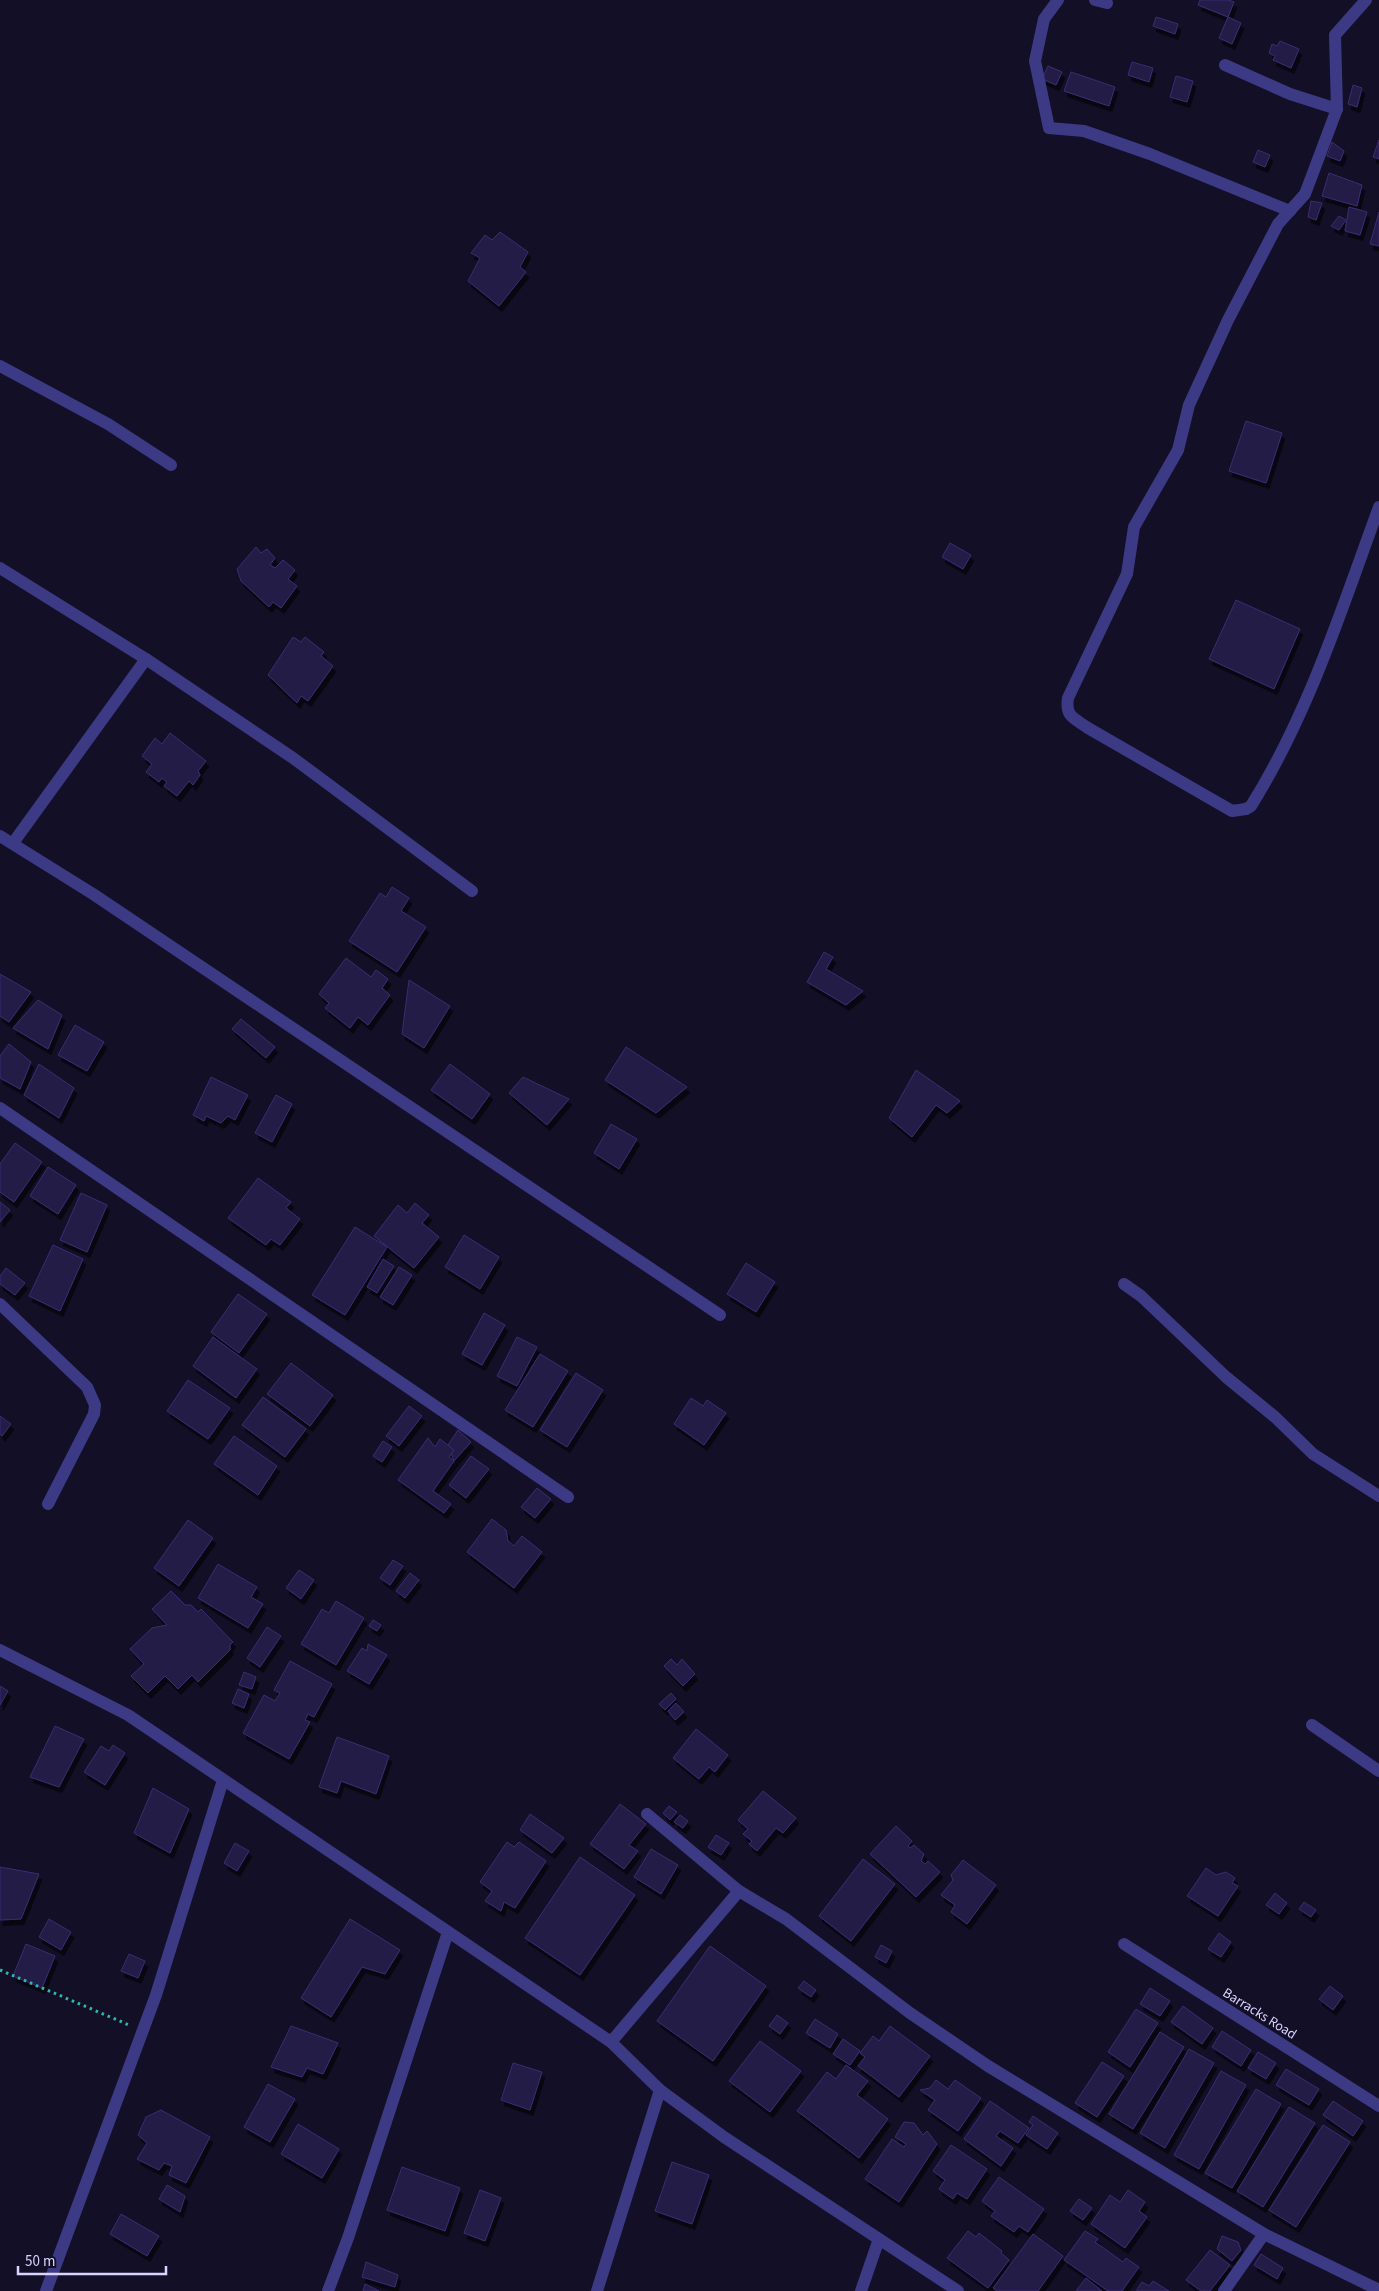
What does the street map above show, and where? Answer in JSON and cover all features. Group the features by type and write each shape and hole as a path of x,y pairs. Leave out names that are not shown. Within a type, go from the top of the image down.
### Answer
{"street":[{"path":"1058,0 1044,19 1036,61 1049,128 1084,131 1150,154 1290,211"},
{"path":"1366,0 1335,35 1337,110 1305,194 1278,224 1228,320 1190,405 1178,450 1134,527 1127,574 1068,698 1066,710 1068,714 1088,728 1232,811 1252,806 1293,730 1326,653 1379,507"},
{"path":"1225,65 1290,94 1337,110"},
{"path":"0,366 108,424 171,465"},
{"path":"0,568 146,659 293,758 472,890"},
{"path":"12,843 146,659"},
{"path":"0,836 100,899 720,1315"},
{"path":"0,1108 568,1497"},
{"path":"1124,1284 1141,1296 1220,1371 1275,1416 1313,1454 1379,1496"},
{"path":"0,1304 87,1387 95,1405 94,1414 48,1504"},
{"path":"0,1650 128,1716 224,1780 611,2042 660,2090 724,2137 958,2291"},
{"path":"1312,1725 1379,1771"},
{"path":"46,2291 156,1995 224,1780"},
{"path":"646,1814 739,1891 786,1919 910,2013 988,2066 1264,2234 1379,2290"},
{"path":"611,2042 739,1891"},
{"path":"328,2291 348,2238 448,1932"},
{"name":"Barracks Road","path":"1124,1944 1379,2106"},
{"path":"597,2291 660,2090"},
{"path":"1224,2291 1264,2234"},
{"path":"861,2291 879,2238"}],"path":[{"path":"0,1970 143,2031"}],"building":[{"path":"1200,0 1228,0 1234,2 1228,17 1198,5"},
{"path":"1156,17 1178,24 1175,34 1153,26"},
{"path":"1228,17 1241,23 1232,44 1219,38"},
{"path":"1280,41 1299,49 1291,68 1273,60 1275,56 1269,53 1272,44 1277,46"},
{"path":"1132,62 1153,68 1149,82 1128,75"},
{"path":"1048,66 1062,72 1056,85 1042,79"},
{"path":"1071,72 1115,87 1109,106 1064,91"},
{"path":"1176,76 1193,81 1187,102 1170,97"},
{"path":"1353,85 1362,88 1357,107 1348,104"},
{"path":"1379,140 1379,159 1373,157"},
{"path":"1332,142 1344,151 1340,161 1327,156"},
{"path":"1258,150 1270,155 1265,167 1253,162"},
{"path":"1329,173 1362,185 1357,206 1322,196"},
{"path":"1311,201 1322,203 1316,220 1308,217"},
{"path":"1349,207 1367,212 1360,235 1345,231"},
{"path":"1379,212 1379,246 1370,244"},
{"path":"1339,216 1346,220 1339,230 1331,226"},
{"path":"500,232 528,252 520,267 526,272 499,306 468,281 480,258 471,253 485,235 492,240"},
{"path":"1246,421 1282,433 1266,483 1229,471"},
{"path":"950,543 971,555 963,569 942,557"},
{"path":"256,547 261,553 267,549 275,558 270,565 275,568 283,560 295,570 288,579 297,586 281,608 273,602 269,607 241,581 237,569"},
{"path":"1236,600 1300,629 1274,689 1209,659"},
{"path":"293,637 301,642 305,637 324,652 321,656 333,666 308,701 301,696 297,703 268,675"},
{"path":"170,733 206,761 198,771 200,775 193,785 189,781 177,796 164,786 167,782 162,778 159,782 146,772 152,764 142,756 155,738 162,744"},
{"path":"392,887 409,898 401,911 426,927 397,972 349,941 380,893 386,897"},
{"path":"824,952 833,957 826,969 863,991 846,1005 807,982"},
{"path":"346,958 371,977 376,970 388,979 382,988 390,995 368,1025 358,1017 350,1028 325,1008 329,1003 319,994"},
{"path":"0,974 31,992 9,1022 0,1016"},
{"path":"409,980 450,1006 424,1048 402,1034"},
{"path":"38,1000 62,1015 48,1049 13,1028"},
{"path":"241,1019 275,1047 266,1058 232,1029"},
{"path":"75,1025 104,1042 87,1071 58,1055"},
{"path":"9,1044 31,1062 20,1089 0,1078 0,1056"},
{"path":"626,1047 687,1087 656,1113 605,1080"},
{"path":"39,1064 74,1088 59,1118 24,1095"},
{"path":"450,1064 490,1094 472,1119 431,1090"},
{"path":"916,1070 960,1101 947,1113 936,1105 912,1137 889,1118"},
{"path":"211,1077 248,1095 235,1120 228,1116 221,1123 206,1116 204,1121 193,1115"},
{"path":"523,1077 569,1099 547,1125 509,1093"},
{"path":"276,1095 292,1104 272,1142 255,1133"},
{"path":"611,1124 637,1139 619,1169 594,1153"},
{"path":"15,1143 42,1162 14,1202 0,1192 0,1164"},
{"path":"48,1167 76,1185 58,1214 30,1196"},
{"path":"258,1178 291,1202 286,1208 300,1219 280,1245 271,1239 266,1245 228,1218"},
{"path":"81,1193 107,1205 87,1252 60,1240"},
{"path":"0,1202 10,1210 0,1222"},
{"path":"415,1203 429,1215 422,1223 439,1237 414,1268 374,1236 398,1205 407,1213"},
{"path":"355,1227 387,1247 345,1315 312,1295"},
{"path":"464,1235 499,1257 480,1289 445,1267"},
{"path":"53,1245 83,1259 60,1311 29,1296"},
{"path":"383,1259 394,1266 377,1293 367,1287"},
{"path":"746,1263 775,1282 756,1312 727,1294"},
{"path":"399,1267 412,1275 393,1305 380,1297"},
{"path":"6,1268 25,1283 15,1295 0,1284 0,1276"},
{"path":"238,1294 267,1314 239,1353 211,1332"},
{"path":"484,1313 505,1325 482,1365 462,1354"},
{"path":"213,1337 257,1369 236,1398 193,1366"},
{"path":"517,1337 537,1347 517,1386 497,1376"},
{"path":"540,1354 568,1371 533,1427 505,1410"},
{"path":"291,1363 333,1395 310,1426 267,1394"},
{"path":"576,1373 603,1390 567,1447 540,1430"},
{"path":"188,1380 230,1408 208,1439 167,1411"},
{"path":"263,1397 306,1429 285,1457 242,1425"},
{"path":"691,1398 703,1406 707,1400 726,1413 704,1445 674,1424"},
{"path":"409,1406 422,1416 399,1446 386,1436"},
{"path":"0,1416 11,1424 2,1436 0,1434"},
{"path":"458,1430 471,1442 454,1461 448,1445"},
{"path":"234,1436 277,1466 258,1495 214,1464"},
{"path":"428,1438 435,1447 440,1439 454,1450 449,1457 454,1461 433,1491 451,1504 444,1513 398,1480"},
{"path":"383,1441 392,1447 382,1462 373,1456"},
{"path":"471,1456 489,1469 466,1498 449,1485"},
{"path":"537,1488 551,1499 535,1518 521,1507"},
{"path":"492,1519 506,1530 508,1541 514,1546 522,1536 542,1552 514,1588 467,1552"},
{"path":"188,1520 213,1538 179,1586 154,1568"},
{"path":"393,1560 403,1566 390,1585 380,1578"},
{"path":"218,1564 257,1587 251,1597 263,1604 248,1628 198,1598"},
{"path":"299,1570 314,1580 301,1599 286,1588"},
{"path":"410,1573 419,1580 405,1598 396,1591"},
{"path":"171,1591 185,1605 191,1605 198,1612 201,1609 233,1642 230,1645 230,1650 198,1682 192,1675 178,1689 165,1676 148,1693 131,1676 144,1664 130,1649 152,1628 167,1625 152,1609"},
{"path":"336,1601 364,1618 336,1665 301,1644 322,1609 329,1613"},
{"path":"373,1620 381,1625 377,1631 369,1626"},
{"path":"267,1627 281,1636 260,1667 247,1658"},
{"path":"368,1644 387,1655 369,1684 347,1671 362,1648 367,1651"},
{"path":"671,1659 677,1665 682,1659 695,1674 683,1686 664,1666"},
{"path":"290,1661 332,1684 314,1717 308,1714 305,1720 310,1722 289,1759 243,1733 264,1695 275,1701 280,1693 274,1690"},
{"path":"244,1672 256,1677 252,1689 239,1685"},
{"path":"0,1686 8,1691 0,1705"},
{"path":"238,1689 249,1694 244,1708 232,1703"},
{"path":"671,1693 676,1699 665,1710 659,1704"},
{"path":"676,1703 684,1712 675,1720 668,1711"},
{"path":"55,1726 84,1739 59,1787 30,1777"},
{"path":"696,1729 728,1755 715,1772 709,1767 699,1779 673,1758"},
{"path":"337,1737 389,1756 376,1794 341,1781 337,1793 319,1787"},
{"path":"113,1745 125,1753 105,1785 84,1772 101,1746 109,1751"},
{"path":"153,1788 189,1809 170,1853 134,1833"},
{"path":"763,1791 796,1818 783,1833 776,1828 757,1851 749,1844 752,1841 743,1834 748,1829 738,1820"},
{"path":"620,1804 646,1824 629,1845 638,1851 624,1869 590,1844"},
{"path":"669,1806 677,1812 670,1820 663,1813"},
{"path":"530,1814 564,1838 552,1853 520,1830"},
{"path":"680,1815 688,1821 683,1828 674,1822"},
{"path":"896,1826 912,1841 908,1846 910,1848 914,1845 924,1854 921,1861 925,1864 928,1861 940,1872 916,1897 870,1854"},
{"path":"716,1835 729,1843 721,1855 708,1847"},
{"path":"507,1842 514,1847 519,1842 546,1861 515,1908 504,1902 501,1911 485,1901 492,1891 480,1882"},
{"path":"235,1843 249,1851 237,1871 224,1863"},
{"path":"651,1849 678,1865 661,1894 634,1877"},
{"path":"580,1857 635,1895 580,1975 525,1938"},
{"path":"863,1859 895,1884 851,1941 819,1916"},
{"path":"963,1860 996,1885 967,1924 951,1912 955,1905 941,1895 953,1880 951,1875"},
{"path":"0,1867 39,1874 21,1919 0,1920"},
{"path":"1206,1868 1216,1875 1226,1872 1235,1878 1232,1883 1238,1886 1218,1916 1187,1896"},
{"path":"1275,1893 1287,1903 1279,1914 1266,1905"},
{"path":"1304,1902 1316,1910 1311,1917 1299,1909"},
{"path":"49,1919 71,1932 61,1950 39,1937"},
{"path":"350,1919 400,1950 385,1974 362,1967 331,2017 301,1998"},
{"path":"1219,1933 1231,1942 1221,1957 1208,1949"},
{"path":"26,1944 55,1956 42,1988 13,1976"},
{"path":"881,1945 892,1951 886,1963 875,1957"},
{"path":"710,1946 766,1986 713,2061 657,2021"},
{"path":"129,1954 145,1961 138,1978 121,1971"},
{"path":"804,1981 816,1990 811,1997 798,1988"},
{"path":"1330,1986 1343,1996 1333,2010 1319,1999"},
{"path":"1150,1988 1170,2001 1160,2016 1140,2004"},
{"path":"1183,2006 1213,2028 1202,2044 1171,2022"},
{"path":"1136,2009 1158,2023 1130,2067 1108,2052"},
{"path":"777,2015 788,2023 780,2034 769,2026"},
{"path":"815,2019 838,2034 830,2048 806,2033"},
{"path":"291,2026 338,2043 323,2074 307,2068 302,2077 271,2067"},
{"path":"890,2026 930,2056 899,2097 858,2066 865,2057 860,2053 873,2036 879,2041"},
{"path":"1222,2031 1251,2050 1241,2066 1212,2047"},
{"path":"1160,2032 1184,2047 1133,2129 1109,2114"},
{"path":"843,2039 860,2051 850,2065 833,2054"},
{"path":"760,2041 801,2071 770,2112 729,2081"},
{"path":"1189,2049 1214,2063 1165,2148 1140,2133"},
{"path":"1258,2052 1276,2063 1266,2079 1248,2068"},
{"path":"1102,2062 1124,2076 1097,2117 1075,2103"},
{"path":"513,2063 542,2072 530,2110 501,2100"},
{"path":"846,2065 868,2081 857,2095 888,2119 859,2158 797,2111 827,2072 836,2079"},
{"path":"1286,2069 1319,2089 1309,2105 1276,2085"},
{"path":"1221,2071 1246,2085 1199,2169 1174,2155"},
{"path":"936,2080 948,2089 955,2080 981,2098 958,2131 928,2110 935,2100 920,2090 930,2088"},
{"path":"268,2084 295,2099 270,2142 244,2127"},
{"path":"1256,2089 1281,2104 1232,2188 1205,2173"},
{"path":"990,2101 1029,2128 1018,2143 1000,2131 996,2136 1013,2148 1001,2166 964,2139"},
{"path":"1333,2101 1363,2121 1353,2136 1323,2115"},
{"path":"1289,2107 1315,2123 1263,2207 1237,2191"},
{"path":"161,2110 210,2137 186,2183 169,2175 172,2166 164,2163 159,2170 137,2159 147,2143 138,2135 146,2117"},
{"path":"1033,2116 1058,2133 1047,2149 1026,2135 1033,2125 1029,2122"},
{"path":"904,2122 914,2123 923,2135 927,2131 937,2144 899,2202 865,2179 892,2139 904,2147 906,2144 895,2137"},
{"path":"298,2124 339,2149 322,2178 281,2154"},
{"path":"1323,2125 1350,2142 1296,2227 1269,2210"},
{"path":"951,2145 987,2169 967,2199 957,2193 953,2199 939,2189 945,2180 933,2171"},
{"path":"672,2162 709,2175 692,2224 655,2211"},
{"path":"402,2167 460,2188 445,2231 387,2210"},
{"path":"999,2177 1044,2209 1028,2232 1019,2226 1014,2232 991,2216 995,2211 982,2201"},
{"path":"167,2185 185,2196 180,2212 159,2199"},
{"path":"480,2190 501,2198 485,2241 464,2233"},
{"path":"1128,2190 1145,2202 1139,2211 1147,2217 1125,2248 1091,2224 1110,2195 1120,2202"},
{"path":"1079,2199 1092,2208 1083,2220 1070,2211"},
{"path":"121,2214 159,2236 147,2256 110,2234"},
{"path":"968,2231 976,2237 979,2233 1002,2251 1001,2253 1009,2260 988,2288 947,2258"},
{"path":"1085,2231 1098,2239 1095,2242 1123,2262 1126,2258 1139,2267 1122,2291 1108,2291 1064,2260"},
{"path":"1033,2234 1063,2256 1038,2291 997,2291 993,2288"},
{"path":"1222,2236 1238,2242 1241,2250 1232,2261 1217,2249"},
{"path":"1210,2250 1230,2265 1210,2291 1201,2291 1186,2280"},
{"path":"1261,2254 1283,2268 1277,2279 1254,2265"},
{"path":"366,2262 398,2275 395,2287 362,2277"},
{"path":"1086,2278 1102,2291 1076,2291"},
{"path":"1153,2281 1169,2291 1136,2291 1142,2282 1149,2286"},
{"path":"365,2284 379,2291 363,2291"}]}
